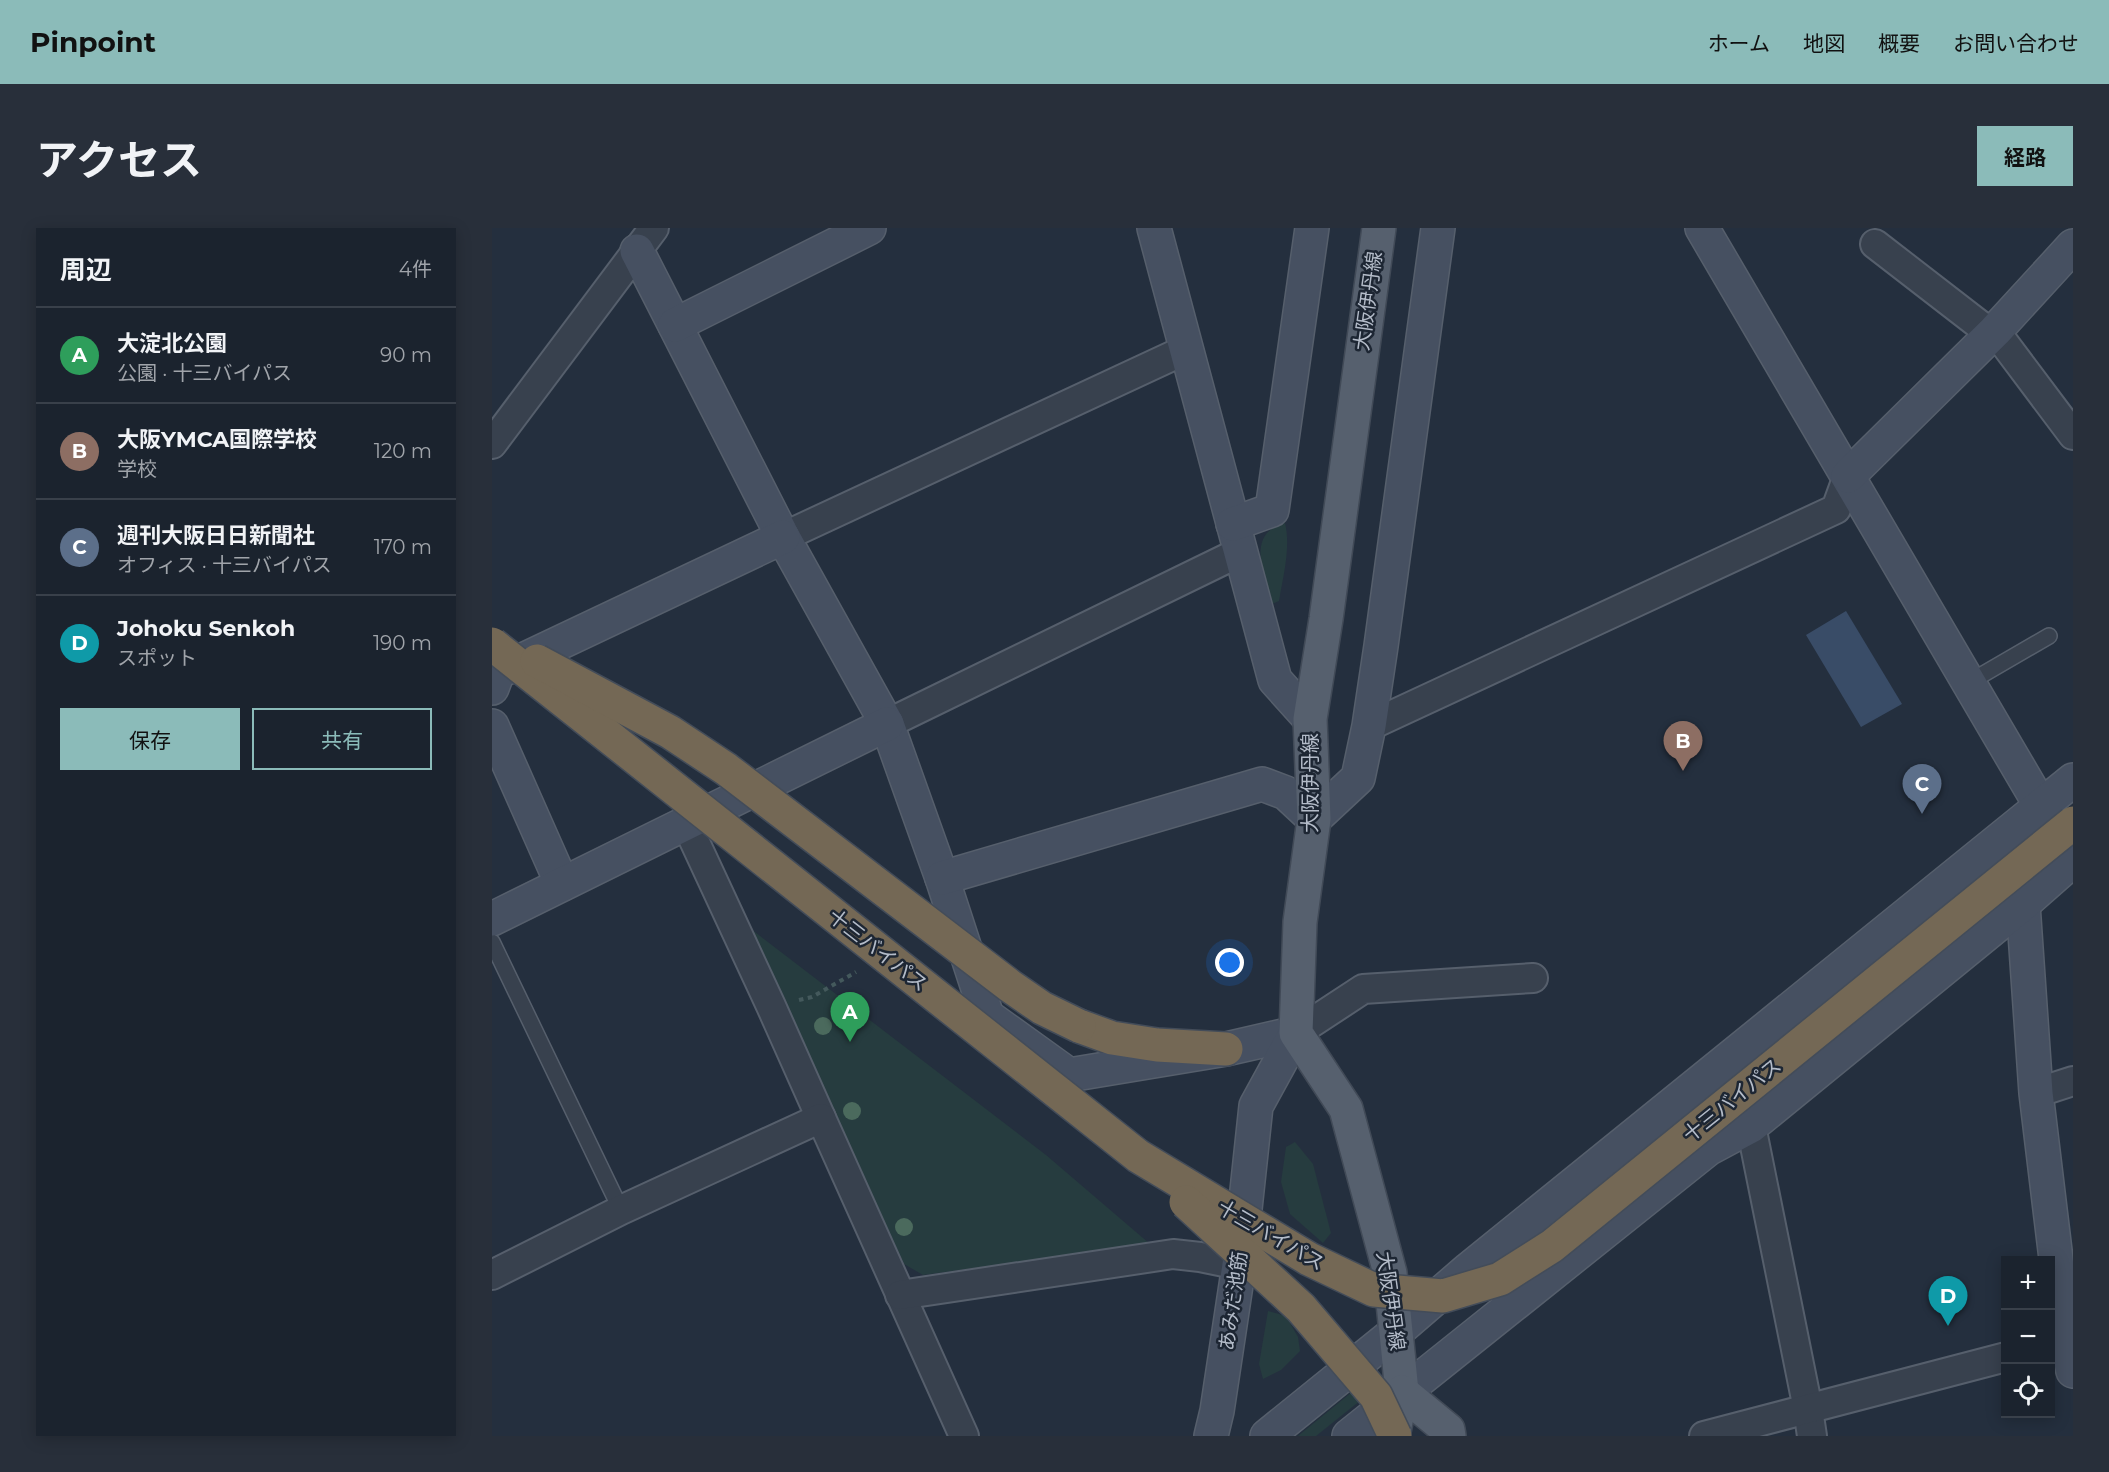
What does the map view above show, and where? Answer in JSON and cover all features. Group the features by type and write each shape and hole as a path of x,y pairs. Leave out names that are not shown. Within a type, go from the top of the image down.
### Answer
{"highway":[{"path":"492,636 670,732 726,769 1042,1008 1079,1026 1112,1038 1157,1046 1226,1049"},
{"name":"十三バイパス","path":"492,644 1138,1156 1309,1259 1374,1290 1443,1296 1500,1280 1552,1246 2073,823"},
{"path":"1138,1156 1301,1308 1376,1396 1394,1436"}],"main road":[{"name":"大阪伊丹線","path":"1378,228 1326,619 1310,720 1314,819 1300,922 1296,1033 1346,1109 1390,1272 1402,1392 1394,1436"},
{"path":"1402,1392 1448,1430 1449,1436"}],"street":[{"path":"675,325 869,228"},
{"path":"1154,228 1275,680 1310,720"},
{"path":"492,919 887,724 1237,538 1272,510 1312,228"},
{"path":"942,878 1262,784 1286,793 1314,819 1358,778 1369,726 1438,228"},
{"path":"1702,228 2041,806"},
{"path":"646,240 675,325 783,537 887,724 942,878 987,1016 1069,1075 1226,1049 1296,1033 1363,989 1533,978"},
{"path":"492,444 646,240"},
{"path":"1875,244 1981,326 1995,331 2073,435"},
{"path":"1369,726 1836,509 1848,476 1995,331 2073,246"},
{"path":"492,688 498,672 1185,350"},
{"path":"492,726 562,884"},
{"path":"1267,1436 1397,1331 1469,1269 2073,780"},
{"path":"686,823 771,1006 964,1436"},
{"path":"1349,1436 1708,1149 1752,1126 2023,904 2073,860"},
{"path":"2023,904 2036,1093 2066,1349"},
{"name":"あみだ池筋","path":"1211,1436 1217,1411 1239,1264 1256,1106 1296,1033"},
{"path":"2036,1093 2073,1082"},
{"path":"492,1275 621,1210 821,1118"},
{"path":"1752,1126 1810,1422"},
{"path":"900,1295 1173,1254 1239,1264"},
{"path":"1704,1436 1810,1422 2001,1359"}],"lane":[{"path":"1968,683 2049,636"},
{"path":"492,942 621,1210"}],"green space":[{"path":"1285,523 1287,552 1284,572 1279,601 1272,604 1262,569 1261,545 1265,536 1273,528"},
{"path":"751,929 1046,1155 1150,1244 923,1275 904,1264"},
{"path":"1295,1142 1313,1164 1331,1233 1323,1243 1290,1214 1281,1182 1286,1147"},
{"path":"1268,1311 1286,1316 1298,1337 1300,1351 1281,1370 1263,1379 1259,1364"},
{"path":"1352,1392 1361,1400 1316,1436 1298,1436"}],"water":[{"path":"1846,611 1902,704 1861,727 1806,635"}],"place":[{"name":"大阪YMCA国際学校","path":"1683,771"},
{"name":"週刊大阪日日新聞社","path":"1922,814"},
{"name":"大淀北公園","path":"850,1042"},
{"name":"Johoku Senkoh","path":"1948,1326"}]}
